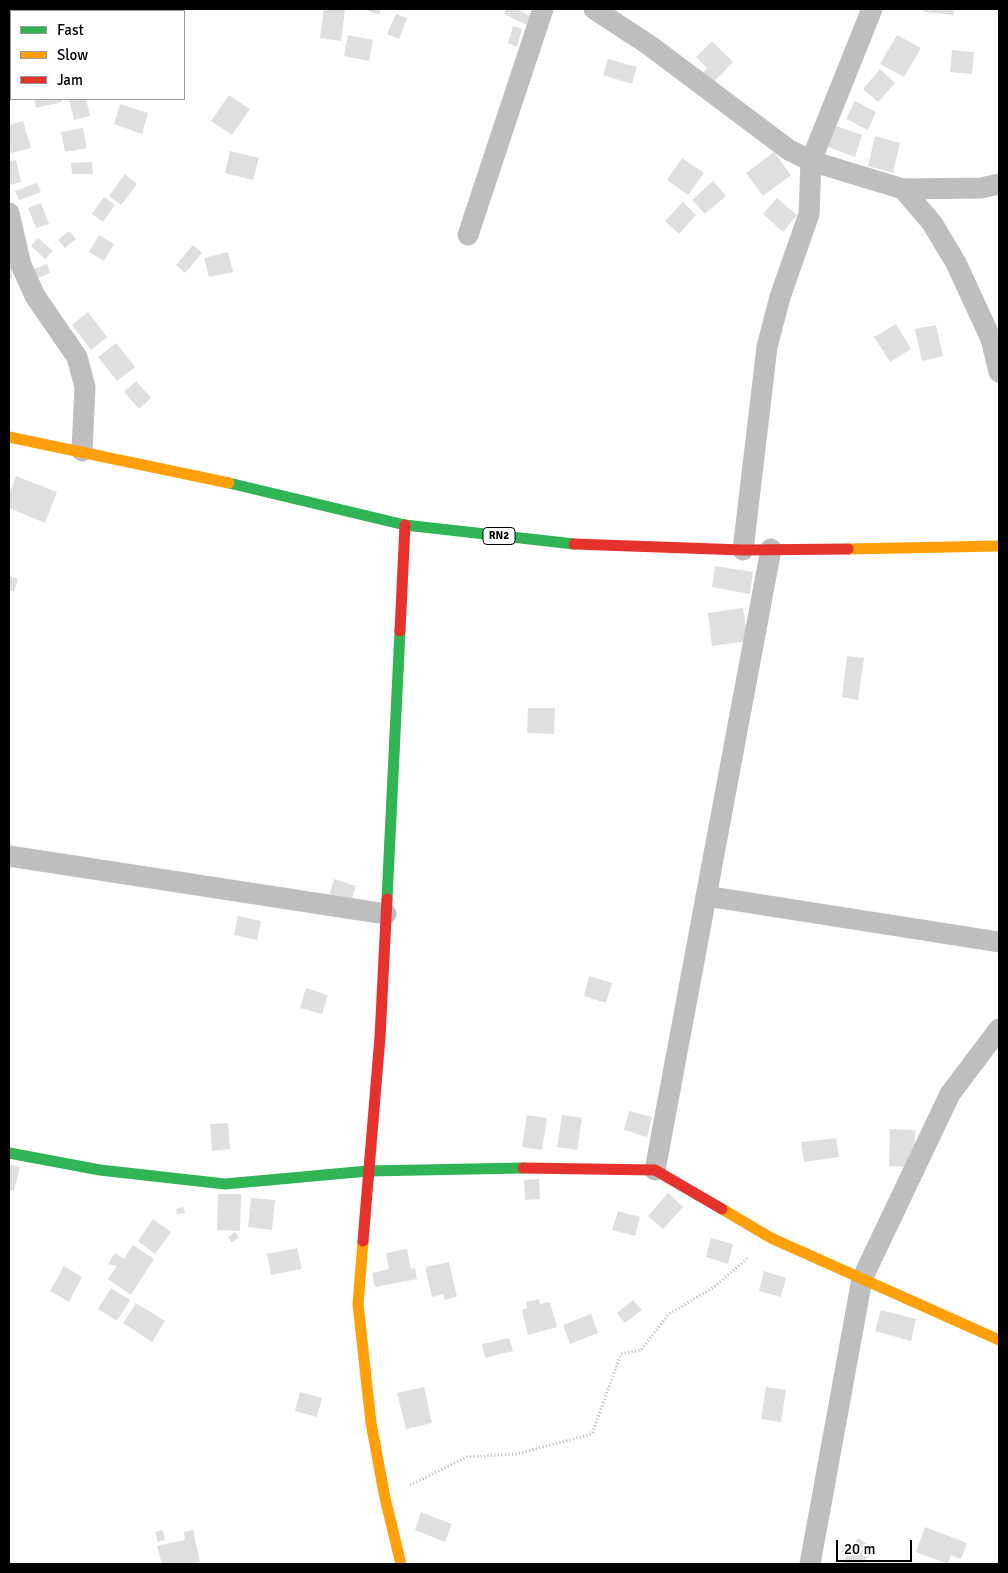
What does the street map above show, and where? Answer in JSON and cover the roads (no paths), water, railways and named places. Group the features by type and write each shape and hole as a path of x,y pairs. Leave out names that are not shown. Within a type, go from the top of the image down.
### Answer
{"main road":[{"name":"RN2","path":"9,437 204,477 405,525 560,542 742,550 999,546"},
{"path":"401,1564 385,1498 371,1423 358,1304 380,1037 405,525"},
{"path":"9,1153 100,1170 225,1184 368,1171 552,1167 655,1170 771,1238 999,1340"}],"street":[{"path":"468,235 543,9"},
{"path":"594,9 648,45 789,150 811,161 903,189 982,188 999,184"},
{"path":"742,550 767,347 780,297 809,214 811,161 872,9"},
{"path":"903,189 932,223 956,264 991,339 999,372"},
{"path":"9,213 21,265 34,296 59,329 77,358 85,386 82,451"},
{"path":"655,1170 771,549"},
{"path":"9,856 386,914"},
{"path":"706,896 999,942"},
{"path":"810,1564 862,1279 950,1094 999,1029"}]}
